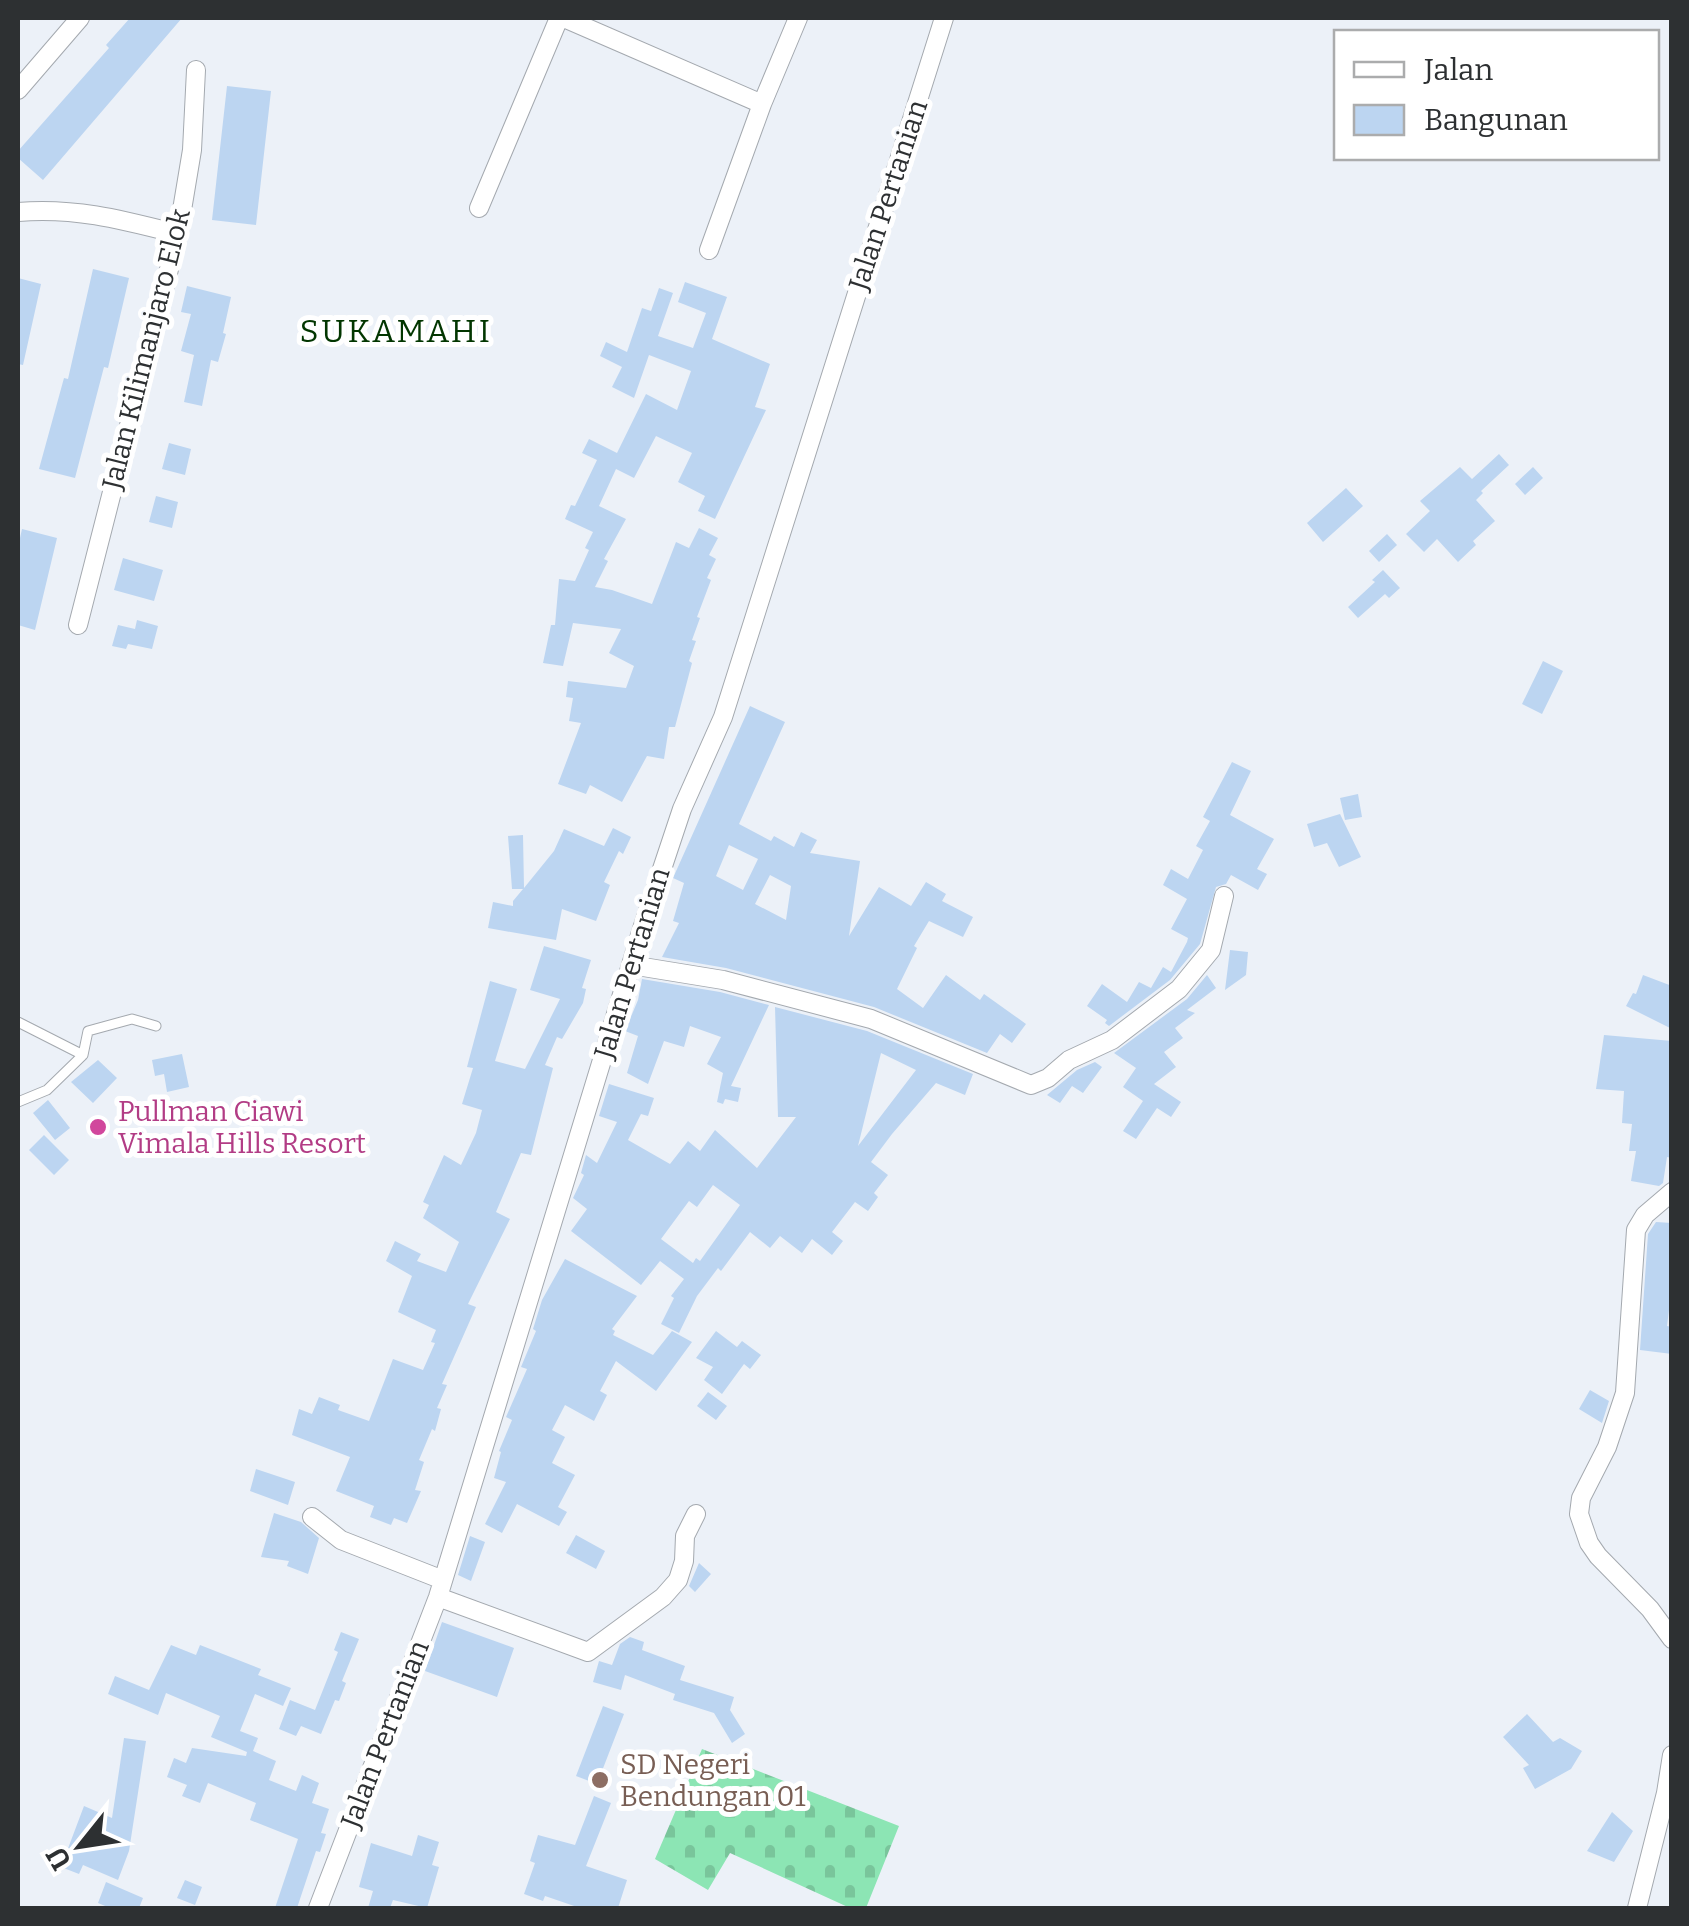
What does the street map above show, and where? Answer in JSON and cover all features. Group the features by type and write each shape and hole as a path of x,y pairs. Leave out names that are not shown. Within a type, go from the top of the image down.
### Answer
{"street":[{"path":"18,90 80,18"},
{"path":"479,208 562,18 762,104"},
{"path":"709,250 798,18"},
{"name":"Jalan Pertanian","path":"318,1908 441,1588 631,965 682,809 723,717 944,18"},
{"name":"Jalan Kilimanjaro Elok","path":"78,625 178,234 192,150 196,70"},
{"path":"18,212 96,213 178,234"},
{"path":"631,965 723,980 852,1013 900,1029 1031,1086 1069,1060 1112,1040 1179,990 1211,950 1224,896"},
{"path":"1672,1192 1645,1214 1636,1230 1625,1393 1608,1447 1581,1498 1579,1514 1598,1556 1650,1609 1672,1640"},
{"path":"312,1517 341,1540 588,1652 664,1597 678,1580 685,1536 696,1514"},
{"path":"1637,1908 1663,1809 1672,1756"}],"lane":[{"path":"18,1102 47,1090 83,1055 88,1031 132,1020 156,1026"},
{"path":"18,1022 83,1055"}],"green space":[{"path":"702,1749 899,1826 866,1908 850,1908 730,1853 708,1890 655,1859"}],"building":[{"path":"130,18 182,18 43,180 18,158 18,151 109,48 106,45"},
{"path":"227,86 271,91 256,225 212,220"},
{"path":"93,269 129,278 108,368 104,367 75,478 39,469 64,378 68,379"},
{"path":"18,278 41,284 23,365 18,364"},
{"path":"685,282 727,297 712,339 770,364 755,407 766,410 715,519 698,511 705,496 678,482 692,453 656,436 634,478 616,469 599,506 626,519 604,559 608,561 595,587 652,604 676,542 689,548 699,528 718,538 709,555 716,559 707,578 711,580 697,617 700,618 692,640 696,641 689,661 692,663 675,727 669,727 664,759 647,756 622,802 590,785 586,794 558,784 581,723 569,721 573,698 566,697 568,681 626,688 634,666 609,653 621,629 573,623 563,666 543,663 551,625 555,625 559,579 575,581 593,532 565,519 597,460 582,453 589,439 617,453 646,394 677,410 691,371 649,355 634,398 612,387 622,367 600,356 606,342 627,352 642,308 651,311 659,288 673,293 658,336 693,348 706,313 678,302"},
{"path":"187,286 231,297 223,333 226,334 218,362 211,360 202,406 184,402 194,355 181,351 191,314 181,312"},
{"path":"169,443 191,449 185,475 162,469"},
{"path":"1499,454 1509,465 1476,500 1495,521 1458,562 1437,539 1424,552 1406,534 1430,511 1420,501 1460,467 1472,479"},
{"path":"1533,467 1543,478 1525,495 1515,484"},
{"path":"1346,488 1363,506 1323,542 1307,523"},
{"path":"156,496 178,502 172,528 149,522"},
{"path":"22,529 57,538 35,630 18,625 18,547"},
{"path":"1387,534 1397,545 1379,562 1369,551"},
{"path":"123,558 163,570 154,601 114,590"},
{"path":"1383,570 1400,588 1389,598 1385,594 1358,618 1348,607"},
{"path":"137,620 158,626 152,649 128,644 126,649 112,646 118,625 135,629"},
{"path":"1543,661 1563,671 1542,714 1522,704"},
{"path":"750,706 785,722 739,824 771,841 774,836 794,847 801,832 817,840 810,853 860,861 849,936 879,887 911,906 926,882 946,894 942,901 973,917 963,937 929,921 897,989 923,1008 946,975 980,1000 984,994 1026,1024 1012,1043 1000,1034 987,1053 874,1007 726,968 662,957 679,923 673,921 684,883 673,878","holes":["729,845 758,859 743,890 716,876","770,875 791,886 786,920 755,904"]},
{"path":"1232,762 1251,771 1230,815 1274,839 1257,869 1267,874 1258,890 1231,875 1226,884 1216,887 1200,944 1170,980 1109,1026 1107,1020 1087,1006 1102,984 1127,1002 1139,982 1151,988 1163,967 1171,972 1187,942 1188,938 1171,929 1187,899 1163,885 1171,869 1188,879 1203,850 1196,846 1210,821 1203,817"},
{"path":"1358,794 1362,817 1345,820 1340,798"},
{"path":"1340,814 1361,857 1339,867 1327,843 1314,847 1307,824"},
{"path":"613,828 631,837 623,854 619,851 604,882 610,885 596,921 562,909 556,940 488,928 493,902 513,906 523,889 512,889 508,836 523,835 524,888 554,851 564,829 604,846"},
{"path":"544,946 591,960 582,988 586,989 583,1003 562,1039 557,1037 545,1065 553,1068 531,1155 521,1153 496,1212 510,1219 468,1304 476,1307 442,1384 447,1385 437,1408 441,1409 435,1431 432,1429 419,1460 424,1462 415,1490 421,1491 407,1523 394,1518 391,1525 370,1517 374,1506 336,1491 350,1457 292,1435 299,1409 312,1414 319,1397 340,1405 338,1410 369,1421 393,1359 423,1370 435,1343 431,1342 436,1330 398,1312 412,1276 386,1261 395,1241 421,1254 417,1261 446,1272 459,1242 423,1218 429,1205 423,1202 444,1155 461,1165 476,1133 482,1110 462,1104 473,1068 467,1067 490,981 517,989 495,1061 525,1069 560,999 530,990"},
{"path":"1230,950 1248,952 1246,975 1225,990"},
{"path":"1207,975 1216,988 1187,1010 1195,1013 1175,1028 1183,1038 1164,1052 1176,1067 1154,1084 1181,1102 1171,1117 1157,1108 1136,1139 1123,1131 1143,1101 1123,1087 1136,1068 1114,1053 1187,999"},
{"path":"1643,975 1672,986 1672,1029 1626,1006"},
{"path":"642,979 769,1005 731,1086 741,1088 738,1102 717,1102 723,1073 707,1064 721,1037 690,1026 684,1047 664,1041 648,1084 627,1073 638,1036 625,1031"},
{"path":"775,1007 867,1031 973,1074 965,1095 936,1083 892,1134 871,1162 888,1175 874,1193 878,1197 868,1211 855,1202 832,1232 843,1241 832,1255 812,1239 802,1253 780,1236 770,1248 750,1232 697,1296 679,1333 661,1324 674,1298 671,1296 684,1279 660,1261 641,1285 571,1231 587,1209 573,1198 584,1175 581,1173 586,1155 597,1163 617,1122 599,1116 609,1084 654,1098 648,1116 641,1114 628,1140 670,1164 688,1141 700,1151 715,1130 757,1168 796,1117 778,1117","holes":["881,1053 916,1070 858,1146","713,1185 740,1205 700,1261 696,1258 693,1263 661,1239 689,1201 697,1207"]},
{"path":"1604,1035 1672,1041 1672,1158 1667,1157 1663,1183 1659,1186 1631,1181 1636,1151 1629,1151 1632,1124 1622,1123 1624,1091 1596,1089"},
{"path":"182,1054 189,1087 167,1092 164,1074 155,1076 152,1060"},
{"path":"98,1060 117,1078 93,1103 71,1082"},
{"path":"1095,1062 1102,1067 1083,1093 1072,1086 1060,1103 1047,1095 1077,1070"},
{"path":"48,1100 70,1128 55,1140 33,1113"},
{"path":"44,1135 69,1160 54,1175 29,1150"},
{"path":"1656,1222 1672,1223 1672,1286 1667,1326 1672,1327 1672,1354 1640,1350 1648,1234"},
{"path":"565,1259 637,1296 612,1329 613,1335 653,1355 672,1331 692,1342 656,1391 616,1361 600,1391 607,1395 594,1421 565,1405 552,1430 565,1437 552,1463 575,1475 558,1507 567,1512 559,1526 517,1504 502,1533 485,1524 506,1482 494,1478 499,1451 512,1420 506,1417 527,1369 521,1367 536,1331 533,1329 542,1300"},
{"path":"716,1331 737,1347 742,1341 761,1355 750,1369 744,1364 722,1394 704,1380 713,1367 696,1358"},
{"path":"1590,1390 1609,1401 1602,1423 1579,1409"},
{"path":"708,1392 727,1406 716,1420 697,1406"},
{"path":"256,1469 295,1482 288,1505 250,1491"},
{"path":"274,1513 301,1522 319,1538 308,1574 287,1566 289,1561 261,1557"},
{"path":"576,1535 605,1551 596,1569 566,1553"},
{"path":"470,1536 485,1542 471,1581 458,1575"},
{"path":"699,1563 711,1574 695,1592 689,1586"},
{"path":"442,1622 514,1648 497,1697 425,1671"},
{"path":"341,1632 359,1639 342,1681 346,1683 339,1701 335,1700 321,1734 301,1726 296,1736 279,1729 290,1700 315,1710 338,1652 334,1650"},
{"path":"630,1637 644,1642 642,1650 685,1666 680,1680 734,1697 730,1710 745,1734 732,1743 714,1713 673,1700 675,1694 625,1675 621,1690 593,1682 599,1661 612,1665 620,1644"},
{"path":"171,1645 196,1655 200,1645 261,1669 258,1675 291,1688 283,1706 255,1694 240,1731 258,1738 253,1751 276,1761 269,1780 296,1791 302,1775 319,1783 312,1803 329,1809 321,1833 326,1834 320,1852 316,1851 297,1908 275,1908 298,1839 250,1820 256,1803 208,1783 200,1803 182,1796 187,1785 167,1777 174,1758 186,1763 192,1748 246,1756 247,1752 211,1737 220,1716 166,1693 158,1715 108,1694 115,1676 149,1690"},
{"path":"603,1706 624,1714 597,1784 576,1776"},
{"path":"1527,1714 1553,1742 1560,1738 1582,1751 1571,1769 1535,1789 1523,1768 1529,1765 1503,1737"},
{"path":"124,1738 146,1741 129,1851 118,1880 83,1865 79,1874 61,1867 84,1806 112,1818"},
{"path":"594,1796 611,1803 586,1866 627,1880 618,1908 580,1908 545,1896 543,1901 524,1894 535,1863 530,1861 538,1835 575,1845"},
{"path":"1612,1812 1633,1831 1614,1862 1587,1851"},
{"path":"418,1835 439,1842 432,1865 439,1867 427,1908 393,1900 390,1908 368,1908 373,1891 359,1887 371,1843 412,1856"},
{"path":"185,1880 202,1887 195,1905 177,1898"},
{"path":"106,1882 143,1898 139,1908 110,1908 98,1903"}],"place":[{"name":"Pullman Ciawi Vimala Hills Resort","path":"98,1127"},
{"name":"SD Negeri Bendungan 01","path":"600,1780"}],"district":[{"name":"SUKAMAHI","path":"396,331"}]}
